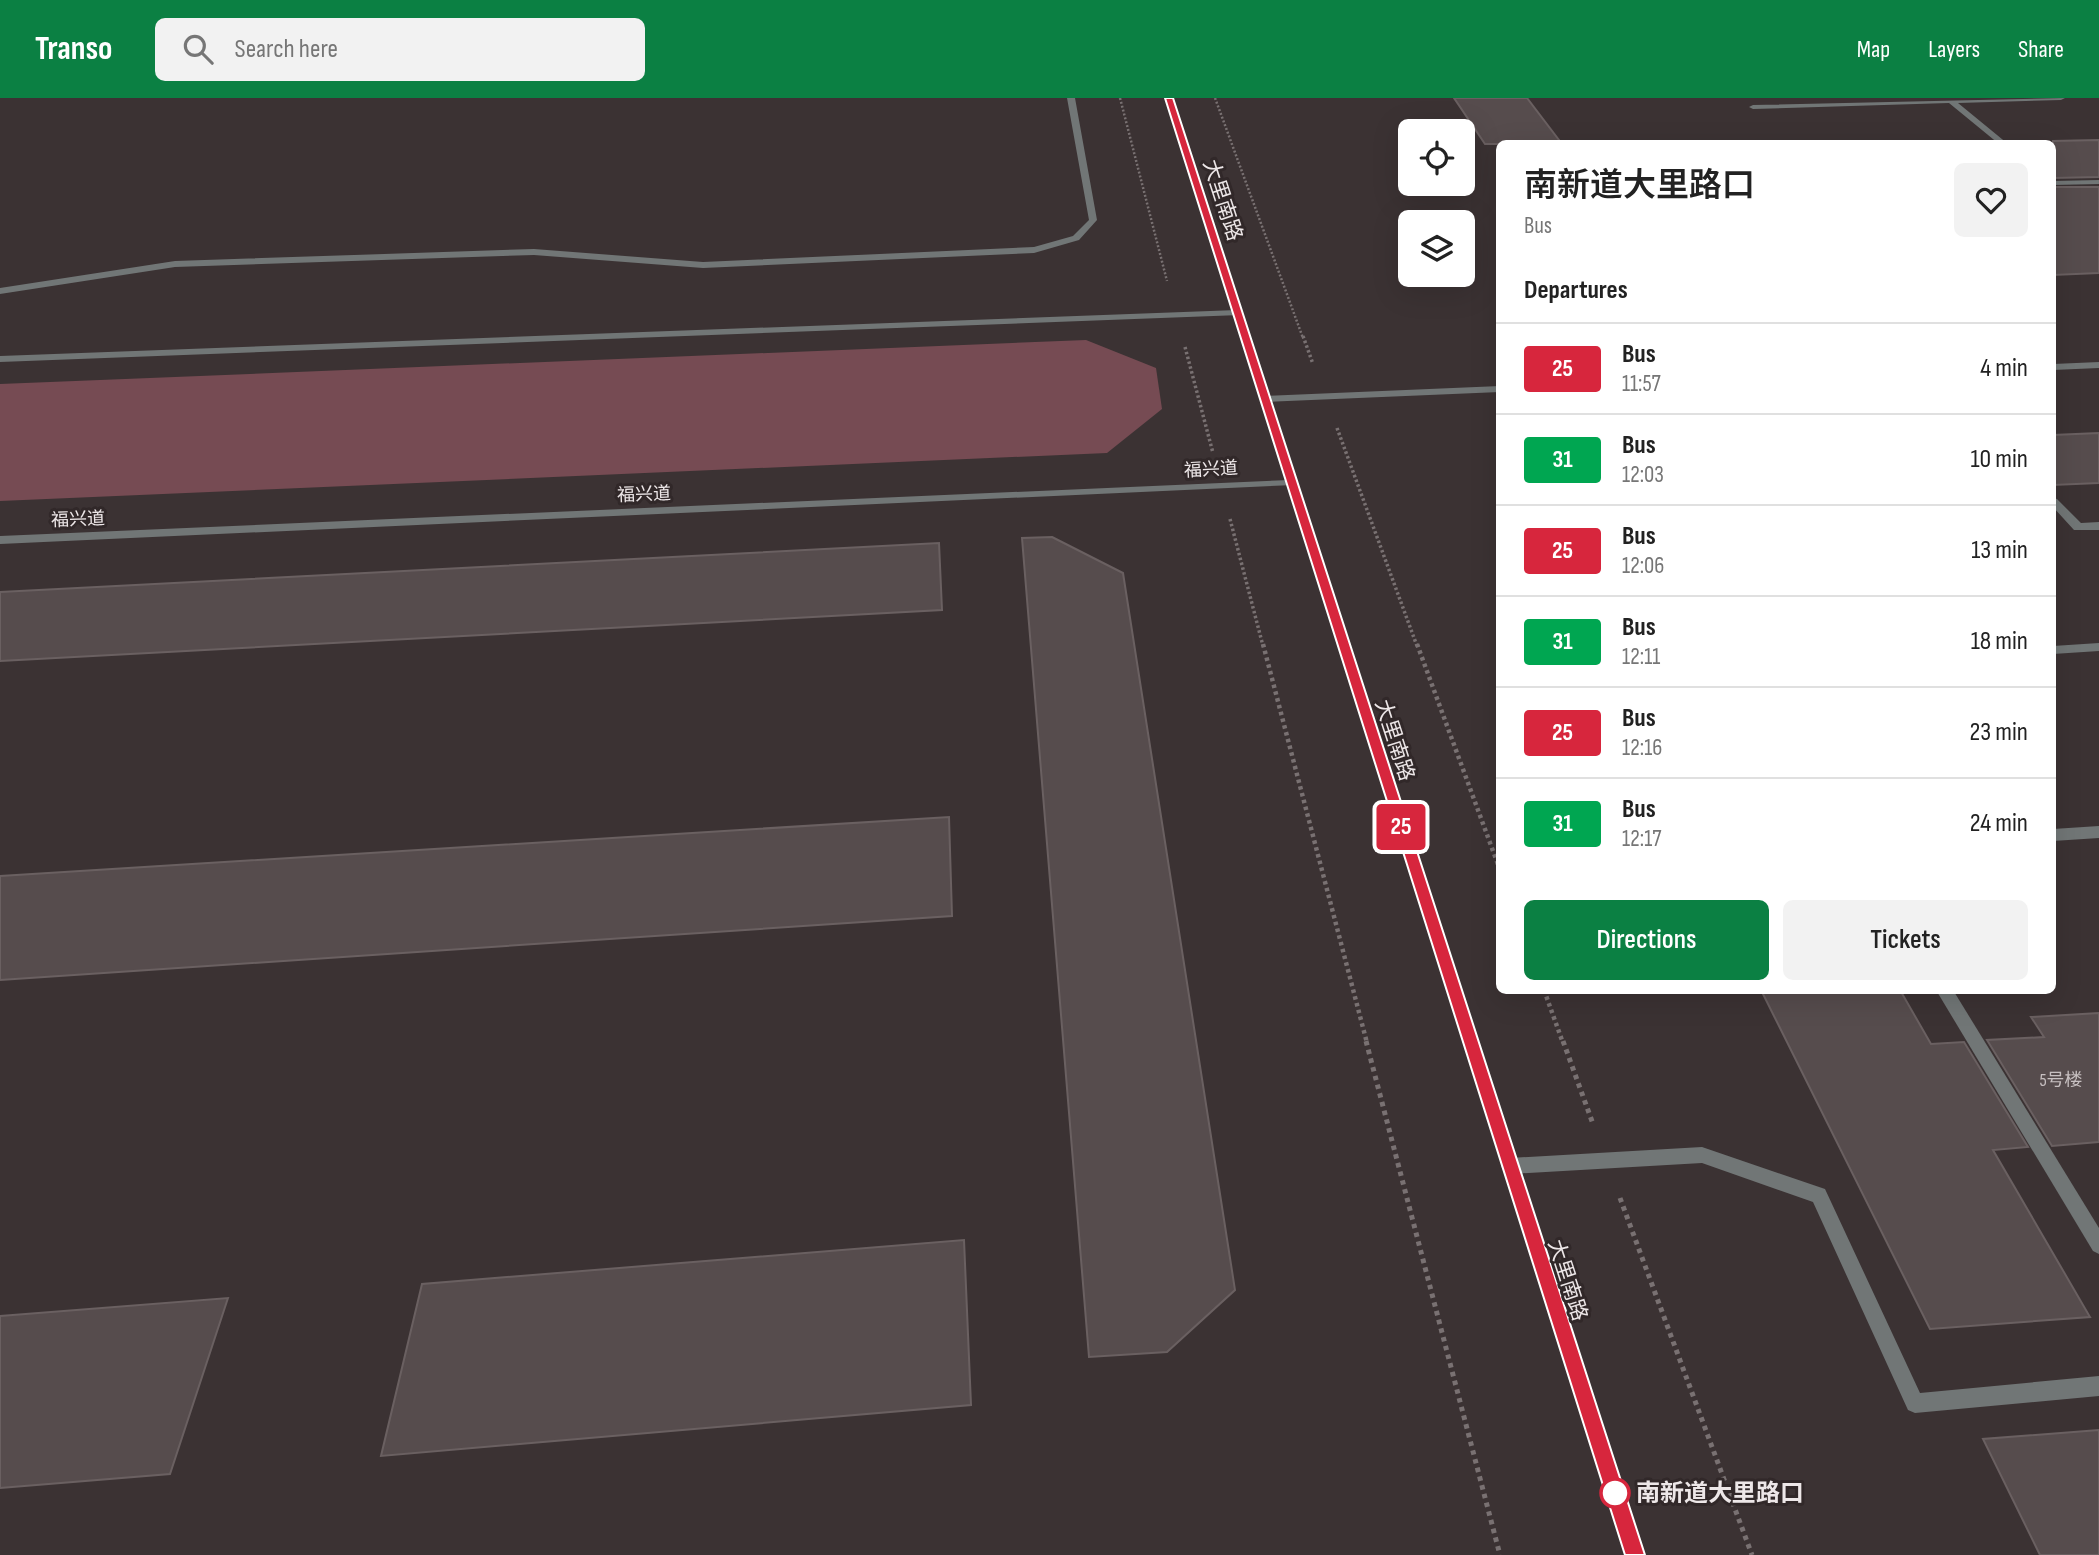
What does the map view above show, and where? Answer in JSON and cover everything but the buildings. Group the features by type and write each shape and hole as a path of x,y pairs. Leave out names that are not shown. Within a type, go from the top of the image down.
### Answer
{"main road":[{"name":"大里南路","path":"1169,98 1635,1555"}],"street":[{"path":"0,290 176,264 534,253 703,265 1034,250 1076,239 1093,220 1071,98"},
{"path":"1753,107 2061,98"},
{"path":"1950,100 1999,140"},
{"path":"2056,183 2099,182"},
{"path":"0,359 1237,313"},
{"path":"2056,367 2099,365"},
{"path":"1265,399 1496,389"},
{"name":"福兴道","path":"0,540 1290,483"},
{"path":"2056,504 2078,527 2099,526"},
{"path":"2056,650 2099,647"},
{"path":"2056,835 2099,832"},
{"path":"1946,994 2099,1245"},
{"path":"1510,1166 1702,1155 1819,1195 1916,1403 2099,1386"}],"path":[{"path":"1120,98 1500,1555"},
{"path":"1215,98 1496,859"},
{"path":"1545,994 1752,1555"}],"shaded area":[{"path":"1086,340 1156,368 1162,409 1107,453 0,501 0,384"}],"bus line":[{"name":"25","path":"1169,98 1635,1555"}],"place":[{"name":"南新道大里路口","path":"1615,1493"}]}
